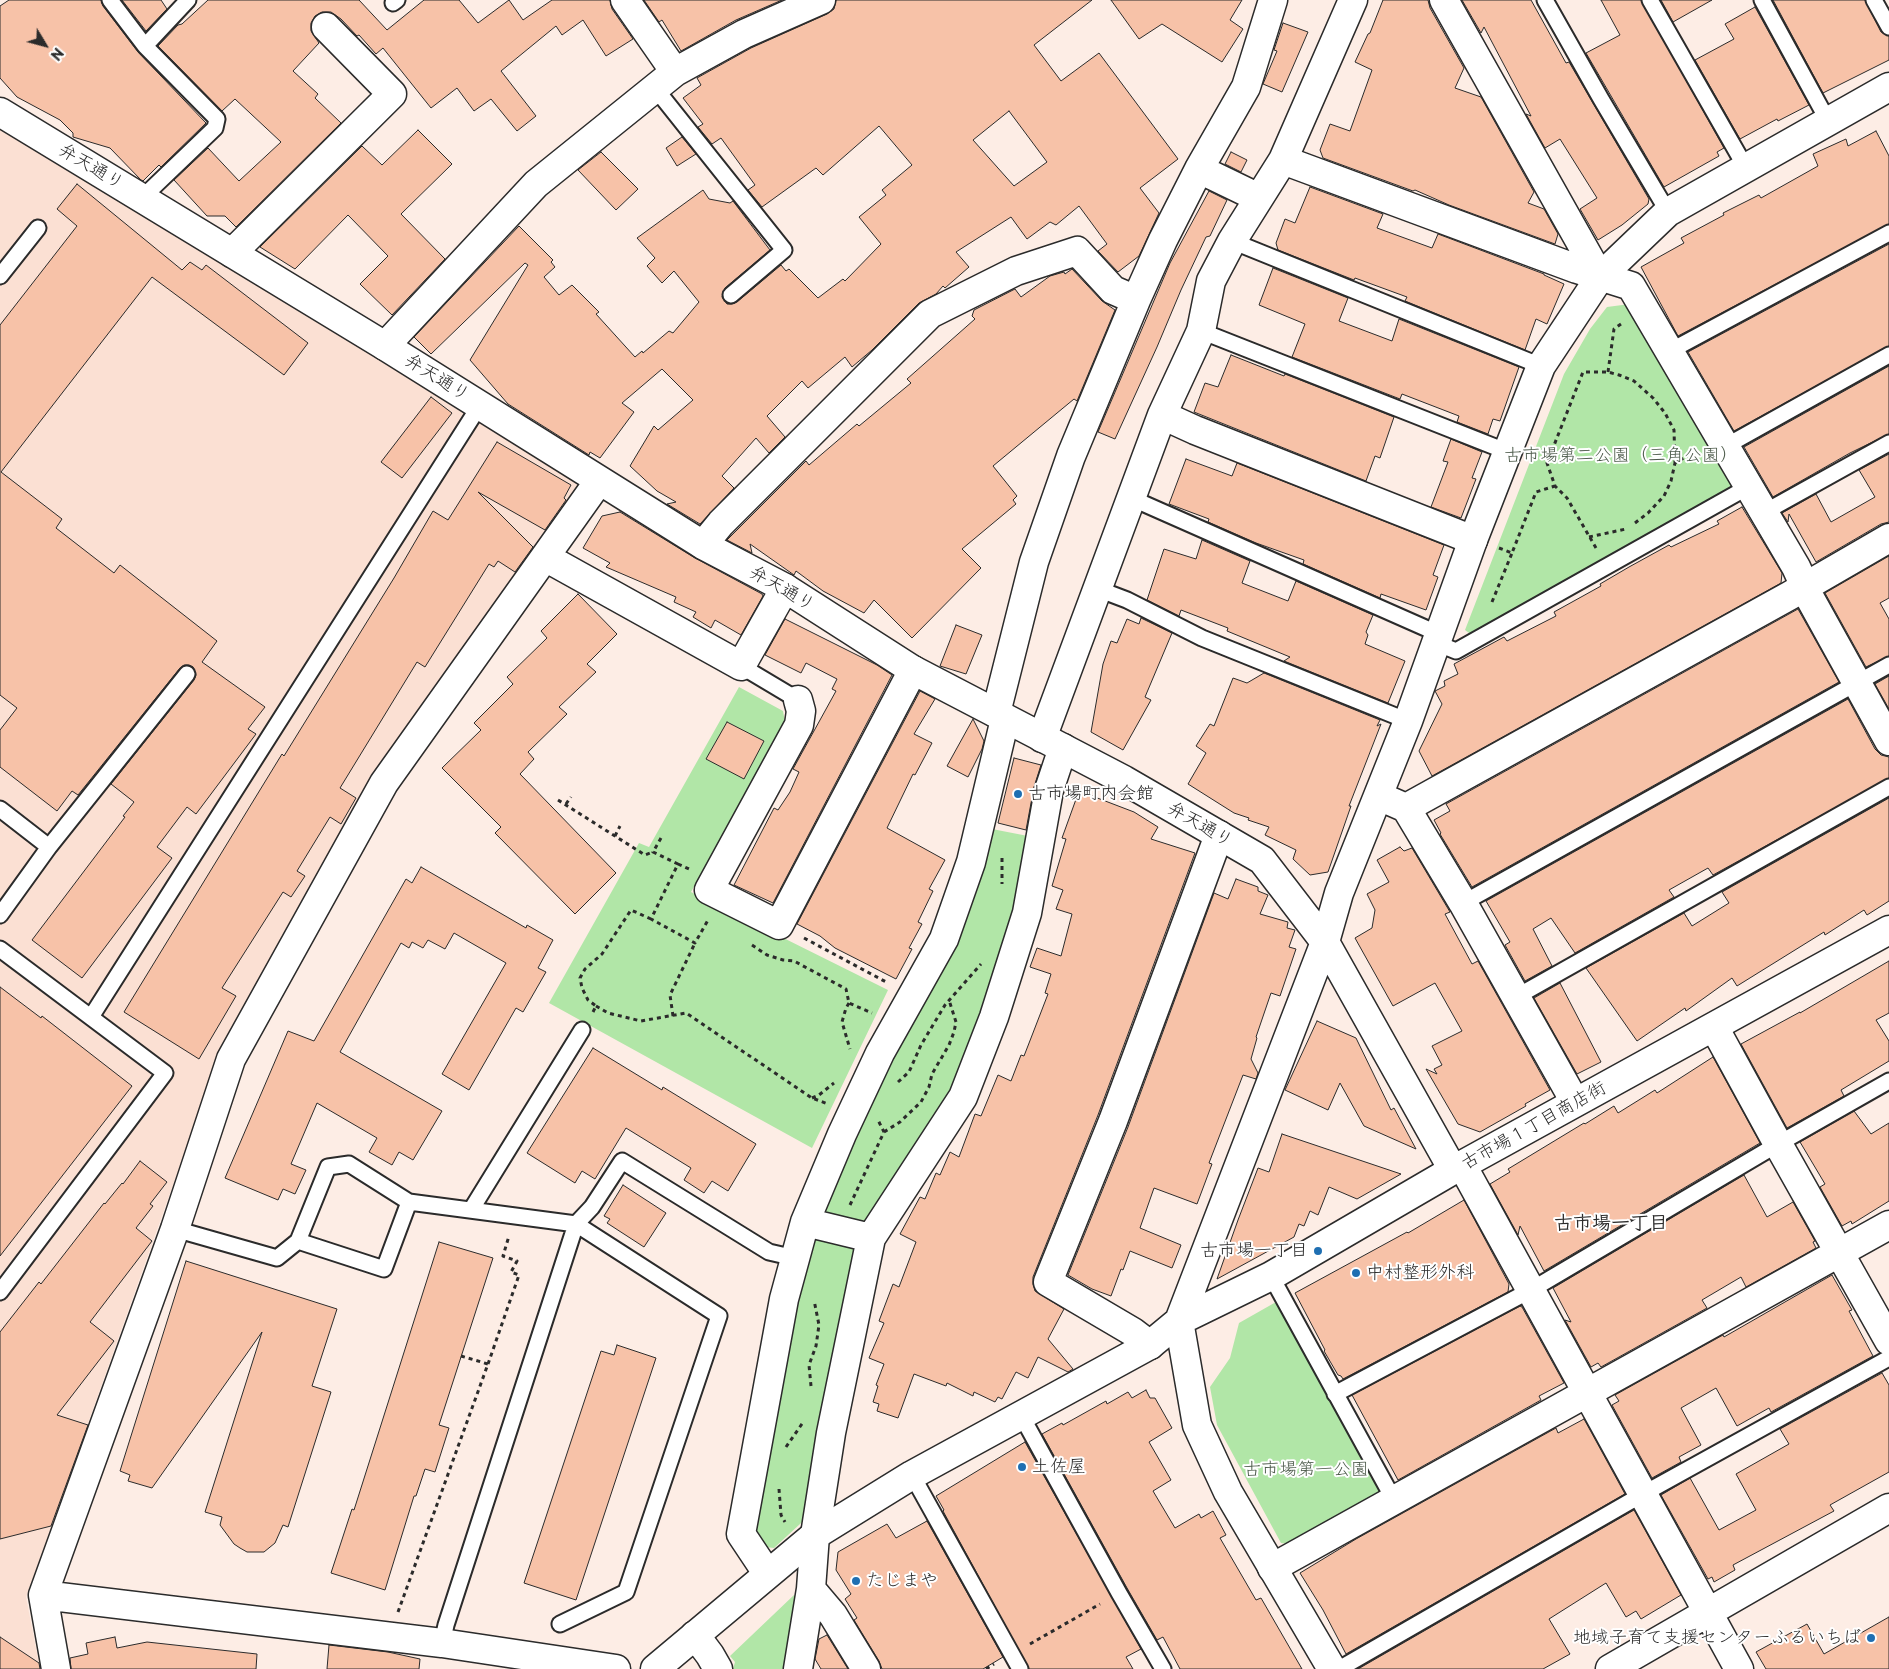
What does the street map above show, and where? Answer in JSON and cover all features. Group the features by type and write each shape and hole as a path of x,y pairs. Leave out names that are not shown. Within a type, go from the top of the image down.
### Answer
{"street":[{"path":"625,0 665,80"},
{"path":"384,346 536,184 665,80 744,34 821,0"},
{"path":"767,1573 741,1534 784,1299 805,1222 842,1134 880,1053 944,939 971,862 978,836 1000,716 1034,562 1071,456 1163,240 1199,169 1246,87 1273,0"},
{"path":"798,1669 811,1589 815,1535 831,1433 871,1238 963,1096 994,1017 1027,913 1049,790 1052,743 1098,589 1162,415 1201,330 1211,281 1232,241 1283,160 1353,0"},
{"path":"1444,0 1600,277"},
{"path":"232,253 392,94 326,27"},
{"path":"1332,1669 1228,1492 1197,1425 1179,1321 1325,942 1339,893 1408,721 1438,638 1483,543 1508,452 1542,366 1600,277 1668,212 1828,121 1888,90"},
{"name":"弁天通り","path":"0,112 384,346 703,545 785,588 913,670 1124,780 1262,860 1325,942 1531,1290 1739,1669"},
{"path":"1283,160 1600,277 1631,286 1806,586 1811,600 1889,741"},
{"path":"1199,169 1259,198"},
{"path":"703,545 721,524 930,314 1016,272 1077,251 1113,290 1136,300"},
{"path":"1162,415 1195,430 1483,543"},
{"path":"56,1669 43,1595 175,1229 230,1058 384,783 599,481"},
{"path":"1406,808 1889,538"},
{"path":"545,557 660,630 723,662 785,588"},
{"path":"798,700 801,711 799,725 709,890 779,925 913,670"},
{"path":"1378,795 1406,808 1463,903 1575,1102"},
{"path":"1150,1345 1133,1332 1048,1282 1113,1121 1218,835"},
{"name":"古市場１丁目商店街","path":"655,1669 767,1573 815,1535 912,1475 1150,1345 1179,1321 1271,1276 1575,1102 1889,930"},
{"path":"1714,1027 1889,1341"},
{"path":"805,1222 871,1238"},
{"path":"1272,1568 1889,1225"},
{"path":"1610,1669 1889,1508"},
{"path":"811,1589 833,1615 866,1669"},
{"path":"43,1595 442,1643 616,1669"},
{"path":"695,1635 718,1669"}],"lane":[{"path":"110,0 146,46 216,119 215,128 142,198"},
{"path":"146,46 188,0"},
{"path":"1545,0 1668,212"},
{"path":"1650,0 1746,168"},
{"path":"1762,0 1828,121"},
{"path":"1874,0 1889,27"},
{"path":"665,80 784,250 731,295"},
{"path":"0,276 38,228"},
{"path":"1670,351 1889,233"},
{"path":"1232,241 1542,366"},
{"path":"1201,330 1508,452"},
{"path":"1723,442 1889,355"},
{"path":"92,1017 480,406"},
{"path":"1763,513 1889,443"},
{"path":"1131,498 1438,638 1456,651 1748,487"},
{"path":"1098,589 1127,600 1202,638 1408,721"},
{"path":"723,662 798,700"},
{"path":"1463,903 1889,665"},
{"path":"0,915 49,847 187,674"},
{"path":"1516,997 1889,787"},
{"path":"0,809 49,847"},
{"path":"0,949 165,1072 0,1292"},
{"path":"471,1210 582,1030"},
{"path":"1335,1394 1531,1290 1778,1144 1889,1081"},
{"path":"442,1643 450,1612 576,1224 592,1207 622,1161 769,1252 795,1258"},
{"path":"175,1229 277,1258 298,1241 328,1167 349,1164 409,1202 576,1224 719,1316 626,1592 560,1624"},
{"path":"298,1241 384,1269 409,1202"},
{"path":"1271,1276 1394,1500"},
{"path":"1339,1669 1643,1494 1889,1358"},
{"path":"1021,1415 1118,1593 1163,1669"},
{"path":"912,1475 1020,1669"}],"path":[{"path":"1608,372 1614,329 1644,308"},
{"path":"1589,537 1625,529 1648,513 1664,496 1671,481 1675,463 1674,430 1665,413 1653,398 1634,382 1608,372 1583,372 1547,463 1555,486 1567,498 1589,537 1606,566"},
{"path":"1675,463 1723,442"},
{"path":"1492,602 1536,492 1555,486"},
{"path":"1483,543 1512,553"},
{"path":"566,804 571,797"},
{"path":"558,800 646,855 653,852"},
{"path":"615,836 620,826"},
{"path":"978,836 986,837 990,840 1002,857 1002,890"},
{"path":"1002,857 1017,848 1038,852"},
{"path":"651,919 631,910 602,954 585,969 580,978 582,988 588,1000 608,1013 641,1021 686,1013 812,1098 833,1106"},
{"path":"779,925 912,996"},
{"path":"673,1016 670,995 695,943"},
{"path":"895,1085 909,1072 921,1045 949,1000 973,975 982,962"},
{"path":"846,1211 884,1132 900,1122 921,1102 929,1087 932,1074 949,1045 954,1032 956,1022 949,1000"},
{"path":"850,1003 846,1008 842,1022 851,1053"},
{"path":"582,1030 596,1006"},
{"path":"812,1098 819,1095 836,1080"},
{"path":"879,1114 878,1120 884,1132"},
{"path":"395,1619 519,1275 511,1272 517,1261 503,1256 510,1235"},
{"path":"811,1394 809,1365 816,1346 819,1325 813,1297"},
{"path":"461,1356 488,1364"},
{"path":"785,1448 806,1418"},
{"path":"778,1481 781,1515 784,1522"},
{"path":"1012,1655 1118,1593"}],"shaded area":[{"path":"0,127 574,474 579,492 379,765 301,911 219,1056 26,1597 40,1669 0,1669"}],"green space":[{"name":"古市場第二公園（三角公園）","path":"1630,304 1735,487 1473,636 1465,630 1564,374 1590,329 1607,307"},
{"path":"739,687 783,711 785,722 691,892 888,990 812,1148 549,1003 639,843 649,847"},
{"path":"992,829 1033,837 1018,912 956,1093 864,1227 817,1215"},
{"path":"810,1233 856,1248 813,1512 774,1548 765,1547 750,1532"},
{"name":"古市場第一公園","path":"1276,1302 1381,1487 1378,1497 1289,1544 1281,1543 1217,1425 1210,1387 1230,1358 1239,1323"},
{"path":"794,1595 802,1601 789,1669 733,1669 735,1662 730,1656"}],"building":[{"path":"9,0 101,0 103,6 138,52 206,123 161,167 159,165 143,181 141,180 110,148 73,137 73,133 60,120 17,97 0,78 0,6"},
{"path":"122,0 161,0 167,9 146,31"},
{"path":"208,0 359,0 387,30 424,0 459,0 478,23 509,0 523,20 552,0 610,0 612,9 633,39 606,56 583,20 562,35 556,26 501,71 536,116 517,131 491,99 474,111 457,88 431,108 383,48 376,54 341,19 331,12 322,12 315,16 311,23 311,31 319,43 293,71 318,94 315,98 341,123 236,227 225,216 207,216 174,180 208,148 239,181 281,142 235,99 222,111 158,46 178,25 182,24"},
{"path":"644,0 782,0 736,20 681,51 662,20 659,22"},
{"path":"836,0 1092,0 1034,45 1061,81 1099,53 1178,159 1140,188 1159,213 1139,256 1118,272 1098,251 1107,244 1079,206 1056,225 1050,222 1027,239 1011,217 956,252 969,267 945,288 943,286 936,294 919,303 872,350 852,367 845,357 808,388 802,381 767,416 785,437 769,453 756,438 722,476 734,488 700,524 667,504 676,502 657,491 630,466 654,426 658,430 693,400 662,369 622,403 634,412 600,458 590,452 589,455 508,404 470,360 528,265 525,263 431,354 414,337 519,226 553,260 551,262 555,267 544,277 559,295 572,285 599,312 596,314 635,357 642,351 643,353 669,331 673,333 699,302 674,271 662,283 647,266 655,258 637,238 703,190 709,199 730,203 733,201 770,250 725,288 722,297 727,304 737,302 781,265 786,271 789,269 818,298 843,279 845,281 881,244 859,217 886,195 882,190 912,165 879,126 823,175 816,168 762,207 748,190 755,185 721,138 712,144 698,127 703,124 683,98 701,85 697,78 751,48 827,14 834,9","holes":["1009,111 1047,162 1014,186 973,140"]},
{"path":"1111,0 1242,0 1230,20 1243,29 1222,62 1162,24 1139,39"},
{"path":"1383,0 1428,0 1430,8 1464,68 1455,88 1481,97 1534,192 1528,203 1544,209 1558,234 1555,244 1449,205 1415,190 1413,191 1323,158 1320,150 1330,124 1350,131 1372,70 1355,62 1370,33"},
{"path":"1462,0 1531,0 1566,63 1569,62 1649,199 1648,204 1622,225 1598,240 1580,209 1597,198 1560,139 1545,148 1526,114 1531,116 1484,27 1481,33"},
{"path":"1601,0 1641,0 1724,148 1717,152 1719,156 1664,187 1586,53 1620,35"},
{"path":"1661,0 1712,0 1673,22"},
{"path":"1773,0 1865,0 1881,32 1889,36 1889,60 1823,93"},
{"path":"1755,7 1809,105 1778,121 1777,119 1740,139 1695,60 1734,39 1725,24"},
{"path":"1283,23 1308,32 1282,92 1263,84 1277,51 1274,50"},
{"path":"418,130 452,164 401,214 445,259 392,315 360,284 388,256 348,215 295,269 260,247 362,146 382,165"},
{"path":"1876,131 1889,156 1889,224 1678,336 1641,267 1684,243 1681,238 1724,215 1723,213 1759,195 1761,198 1818,166 1813,154 1846,139 1848,146"},
{"path":"682,137 696,154 677,166 666,148"},
{"path":"601,152 638,189 616,210 578,170"},
{"path":"1231,152 1247,160 1241,172 1225,164"},
{"path":"77,184 182,270 190,262 202,270 206,265 308,343 284,375 152,277 1,472 62,519 56,528 114,573 120,565 217,641 202,662 265,707 248,729 256,734 196,814 187,807 157,847 172,858 82,978 32,940 125,817 123,816 134,802 111,784 196,675 193,667 189,665 184,665 180,668 78,795 72,791 57,811 0,767 0,730 17,708 0,695 0,325 77,226 57,209"},
{"path":"1310,187 1383,214 1377,228 1432,248 1438,234 1544,274 1564,284 1547,324 1536,319 1525,350 1405,301 1407,297 1355,278 1354,280 1278,250 1276,243 1285,219 1295,223"},
{"path":"1209,191 1227,200 1210,236 1206,237 1181,290 1115,439 1098,432 1170,263"},
{"path":"1889,244 1889,346 1734,431 1688,352"},
{"path":"1273,268 1348,298 1339,321 1392,341 1399,319 1519,367 1500,421 1493,419 1488,434 1457,422 1459,416 1402,394 1400,399 1292,357 1305,324 1259,305"},
{"path":"1072,269 1102,301 1115,310 1077,401 1074,399 993,466 1017,496 1013,500 1016,504 962,549 981,568 912,638 874,600 864,613 823,591 796,571 794,575 750,544 752,553 727,540 806,461 809,465 857,424 859,426 911,383 907,379 975,319 972,316 974,310 1015,289 1021,297 1050,276 1064,272 1065,274"},
{"path":"1231,355 1394,417 1380,458 1375,456 1366,481 1194,412 1205,383 1218,387"},
{"path":"1889,366 1889,434 1850,453 1773,497 1744,447"},
{"path":"431,397 452,413 402,478 381,462"},
{"path":"1451,439 1482,452 1472,478 1476,479 1461,518 1431,507 1448,462 1443,461"},
{"path":"497,442 571,485 564,498 566,500 545,530 478,492 533,547 515,572 498,561 494,567 489,564 425,667 417,662 340,788 356,798 341,824 330,817 297,871 305,876 291,897 283,892 222,988 236,996 199,1059 124,1012 282,754 284,756 394,578 433,511 448,520"},
{"path":"1889,454 1889,522 1881,524 1816,562 1789,514 1788,522 1782,513 1816,494 1831,522 1875,497 1859,470"},
{"path":"1186,459 1232,476 1237,463 1444,545 1433,575 1438,577 1426,610 1381,594 1380,598 1303,564 1304,560 1256,543 1208,522 1209,519 1169,504"},
{"path":"1742,507 1782,573 1781,583 1432,776 1419,751 1442,704 1435,691 1445,686 1444,681 1458,674 1454,664 1504,637 1507,641 1556,616 1554,612 1601,586 1600,584 1629,567 1669,545 1671,547 1719,524 1717,521"},
{"path":"620,512 695,558 762,594 763,596 741,635 715,620 711,628 693,617 696,612 674,602 676,597 606,567 610,563 583,548 602,516"},
{"path":"1202,540 1250,561 1242,583 1288,601 1296,581 1373,615 1366,632 1368,635 1365,644 1405,661 1388,703 1284,661 1290,657 1227,631 1228,628 1181,610 1179,616 1147,600 1164,549 1196,559"},
{"path":"1889,556 1889,598 1880,603 1889,619 1889,656 1866,667 1825,593"},
{"path":"578,594 617,634 587,664 596,672 559,707 567,714 528,752 534,759 520,774 616,873 575,914 495,833 501,827 442,768 481,730 474,723 513,684 507,677 547,638 541,631"},
{"path":"1798,609 1839,682 1472,887 1440,834 1434,820 1450,811 1446,804"},
{"path":"1141,618 1172,633 1145,697 1151,700 1123,750 1091,732 1103,664 1111,641 1117,643 1127,619 1139,624"},
{"path":"785,619 877,665 892,675 773,903 734,885 774,808 778,810 790,792 799,772 793,769 836,691 832,689 837,679 806,663 801,673 765,655"},
{"path":"956,625 982,635 966,674 940,666"},
{"path":"1264,673 1380,720 1377,726 1381,724 1349,806 1351,806 1328,872 1310,875 1293,859 1296,850 1265,835 1269,827 1234,813 1188,784 1206,753 1196,746 1210,724 1214,726 1233,678 1247,683"},
{"path":"1889,676 1889,709 1875,684"},
{"path":"920,691 935,699 914,734 932,743 915,775 913,774 887,828 945,860 929,889 933,891 918,922 922,924 909,948 912,949 896,979 835,948 820,936 797,924"},
{"path":"1848,699 1875,749 1881,755 1889,757 1889,778 1713,875 1708,868 1669,890 1674,897 1575,953 1551,918 1533,929 1552,966 1525,981 1505,945 1510,942 1486,901"},
{"path":"973,719 984,741 968,777 947,766"},
{"path":"727,722 764,741 744,779 706,759"},
{"name":"古市場町内会館","path":"1014,758 1041,765 1034,787 1026,830 998,823"},
{"path":"1079,791 1134,812 1158,827 1151,839 1195,853 1098,1115 1033,1277 1035,1291 1064,1309 1048,1339 1073,1369 1068,1372 1038,1357 1028,1378 1016,1372 1002,1399 998,1397 995,1402 974,1392 973,1396 947,1383 946,1386 914,1374 898,1418 877,1411 879,1404 873,1402 878,1386 876,1385 884,1364 869,1358 884,1323 879,1321 893,1284 899,1287 916,1242 900,1234 920,1197 925,1199 936,1173 940,1175 950,1152 959,1157 975,1114 981,1116 998,1075 1011,1081 1021,1055 1024,1056 1048,994 1045,993 1051,974 1030,967 1037,948 1061,956 1072,914 1056,909 1063,890 1052,886 1066,839 1062,838"},
{"path":"1889,798 1889,901 1867,915 1864,910 1825,935 1824,932 1737,986 1732,978 1686,1011 1685,1008 1637,1041 1586,968 1684,913 1692,926 1729,903 1722,892"},
{"path":"1400,847 1404,851 1412,848 1450,912 1445,914 1472,964 1478,961 1550,1090 1480,1132 1458,1124 1426,1069 1437,1074 1434,1069 1442,1065 1432,1046 1462,1031 1435,983 1393,1006 1355,938 1372,928 1375,910 1367,894 1389,882 1377,860"},
{"path":"421,867 526,928 527,925 553,940 538,968 546,972 523,1012 516,1008 469,1090 442,1074 506,963 454,933 445,949 428,940 423,948 412,942 409,948 401,943 340,1052 442,1111 413,1160 399,1152 392,1165 369,1152 377,1138 317,1103 291,1164 306,1170 295,1194 283,1189 278,1200 225,1178 288,1031 314,1041 406,879 412,883"},
{"path":"1236,879 1258,887 1258,891 1268,895 1260,914 1288,922 1287,928 1295,930 1289,947 1296,949 1280,996 1271,993 1256,1037 1251,1059 1258,1073 1256,1079 1243,1075 1209,1163 1212,1164 1197,1204 1154,1188 1140,1228 1181,1245 1172,1268 1130,1251 1111,1296 1092,1289 1068,1275 1128,1127 1214,893 1228,899"},
{"path":"1889,961 1889,1013 1876,1020 1889,1041 1889,1061 1841,1090 1844,1096 1787,1128 1741,1044 1800,1013"},
{"path":"1560,983 1601,1062 1577,1074 1534,998"},
{"path":"0,987 41,1018 42,1016 132,1086 0,1256"},
{"path":"1317,1021 1356,1038 1391,1110 1394,1108 1416,1149 1364,1126 1340,1083 1328,1110 1285,1090"},
{"path":"593,1048 662,1090 663,1087 756,1144 728,1191 712,1181 704,1193 684,1180 691,1168 626,1128 595,1179 582,1171 575,1183 527,1153"},
{"path":"1713,1057 1760,1143 1544,1271 1520,1226 1518,1235 1490,1184 1510,1172 1508,1169 1584,1123 1614,1106 1618,1113 1655,1090 1657,1093"},
{"path":"1854,1111 1871,1134 1889,1123 1889,1201 1852,1224 1851,1221 1842,1226 1820,1187 1825,1184 1800,1142"},
{"path":"1282,1134 1401,1174 1357,1199 1329,1187 1318,1215 1310,1211 1304,1226 1299,1224 1294,1237 1217,1279 1258,1168 1269,1172"},
{"path":"140,1161 167,1182 150,1204 153,1206 136,1228 152,1241 90,1322 114,1341 57,1415 88,1425 51,1526 0,1539 0,1332"},
{"path":"1744,1175 1767,1217 1793,1202 1815,1241 1813,1242 1816,1248 1746,1287 1741,1277 1702,1300 1707,1308 1601,1367 1598,1363 1591,1367 1565,1320 1571,1322 1553,1288"},
{"path":"623,1185 666,1213 644,1247 607,1223 610,1219 604,1216"},
{"path":"1464,1200 1509,1284 1508,1292 1343,1379 1338,1375 1324,1351 1295,1293 1408,1233"},
{"path":"439,1242 493,1258 439,1425 449,1428 435,1472 425,1469 416,1496 414,1496 385,1590 331,1573 352,1509 354,1510"},
{"path":"186,1261 337,1309 312,1386 331,1392 288,1527 283,1525 275,1543 264,1552 247,1552 234,1544 220,1525 222,1517 205,1512 262,1332 152,1488 128,1481 130,1475 120,1471"},
{"path":"1832,1275 1852,1310 1849,1311 1873,1356 1771,1412 1769,1408 1737,1426 1716,1388 1681,1408 1701,1445 1679,1457 1681,1462 1652,1478 1612,1405 1619,1401 1615,1395 1723,1335 1724,1337"},
{"path":"1520,1306 1564,1383 1539,1396 1541,1400 1398,1480 1352,1395"},
{"path":"617,1345 656,1358 576,1600 524,1583 601,1351 614,1355"},
{"path":"1882,1373 1889,1385 1889,1472 1830,1505 1834,1511 1733,1565 1735,1570 1714,1582 1712,1577 1708,1579 1661,1495 1690,1478 1719,1530 1756,1510 1736,1474 1789,1444 1780,1429"},
{"path":"1146,1390 1150,1398 1155,1398 1172,1428 1149,1442 1171,1480 1153,1491 1175,1528 1199,1514 1201,1518 1213,1511 1226,1535 1220,1538 1256,1600 1261,1598 1302,1669 1180,1669 1163,1637 1157,1640 1127,1588 1042,1434 1062,1423 1063,1425 1106,1401 1107,1404 1128,1392 1132,1398"},
{"path":"1584,1419 1625,1494 1346,1654 1323,1610 1300,1573 1356,1539 1556,1428 1558,1433"},
{"path":"1025,1442 1141,1649 1126,1657 1133,1669 1029,1669 943,1511 936,1496"},
{"path":"1634,1510 1681,1595 1641,1619 1636,1611 1626,1617 1606,1583 1549,1619 1570,1654 1543,1669 1358,1669"},
{"path":"927,1521 1003,1657 983,1669 882,1669 854,1620 857,1618 845,1599 851,1594 836,1570 838,1552 887,1524 896,1538"},
{"name":"地域子育て支援センターふるいちば","path":"1889,1617 1889,1669 1766,1669 1756,1652 1807,1624 1824,1654"},
{"path":"827,1635 848,1669 821,1669 815,1659 819,1639"},
{"path":"0,1637 39,1663 40,1669 0,1669"},
{"path":"115,1637 117,1648 147,1642 257,1654 256,1669 71,1669 70,1658 88,1654 86,1643"},
{"path":"329,1645 388,1652 420,1659 419,1669 327,1669"}],"place":[{"name":"古市場町内会館","path":"1018,794"},
{"name":"古市場一丁目","path":"1318,1251"},
{"name":"中村整形外科","path":"1356,1273"},
{"name":"土佐屋","path":"1022,1467"},
{"name":"たじまや","path":"856,1581"},
{"name":"地域子育て支援センターふるいちば","path":"1871,1638"}],"district":[{"name":"古市場一丁目","path":"1611,1224"}]}
